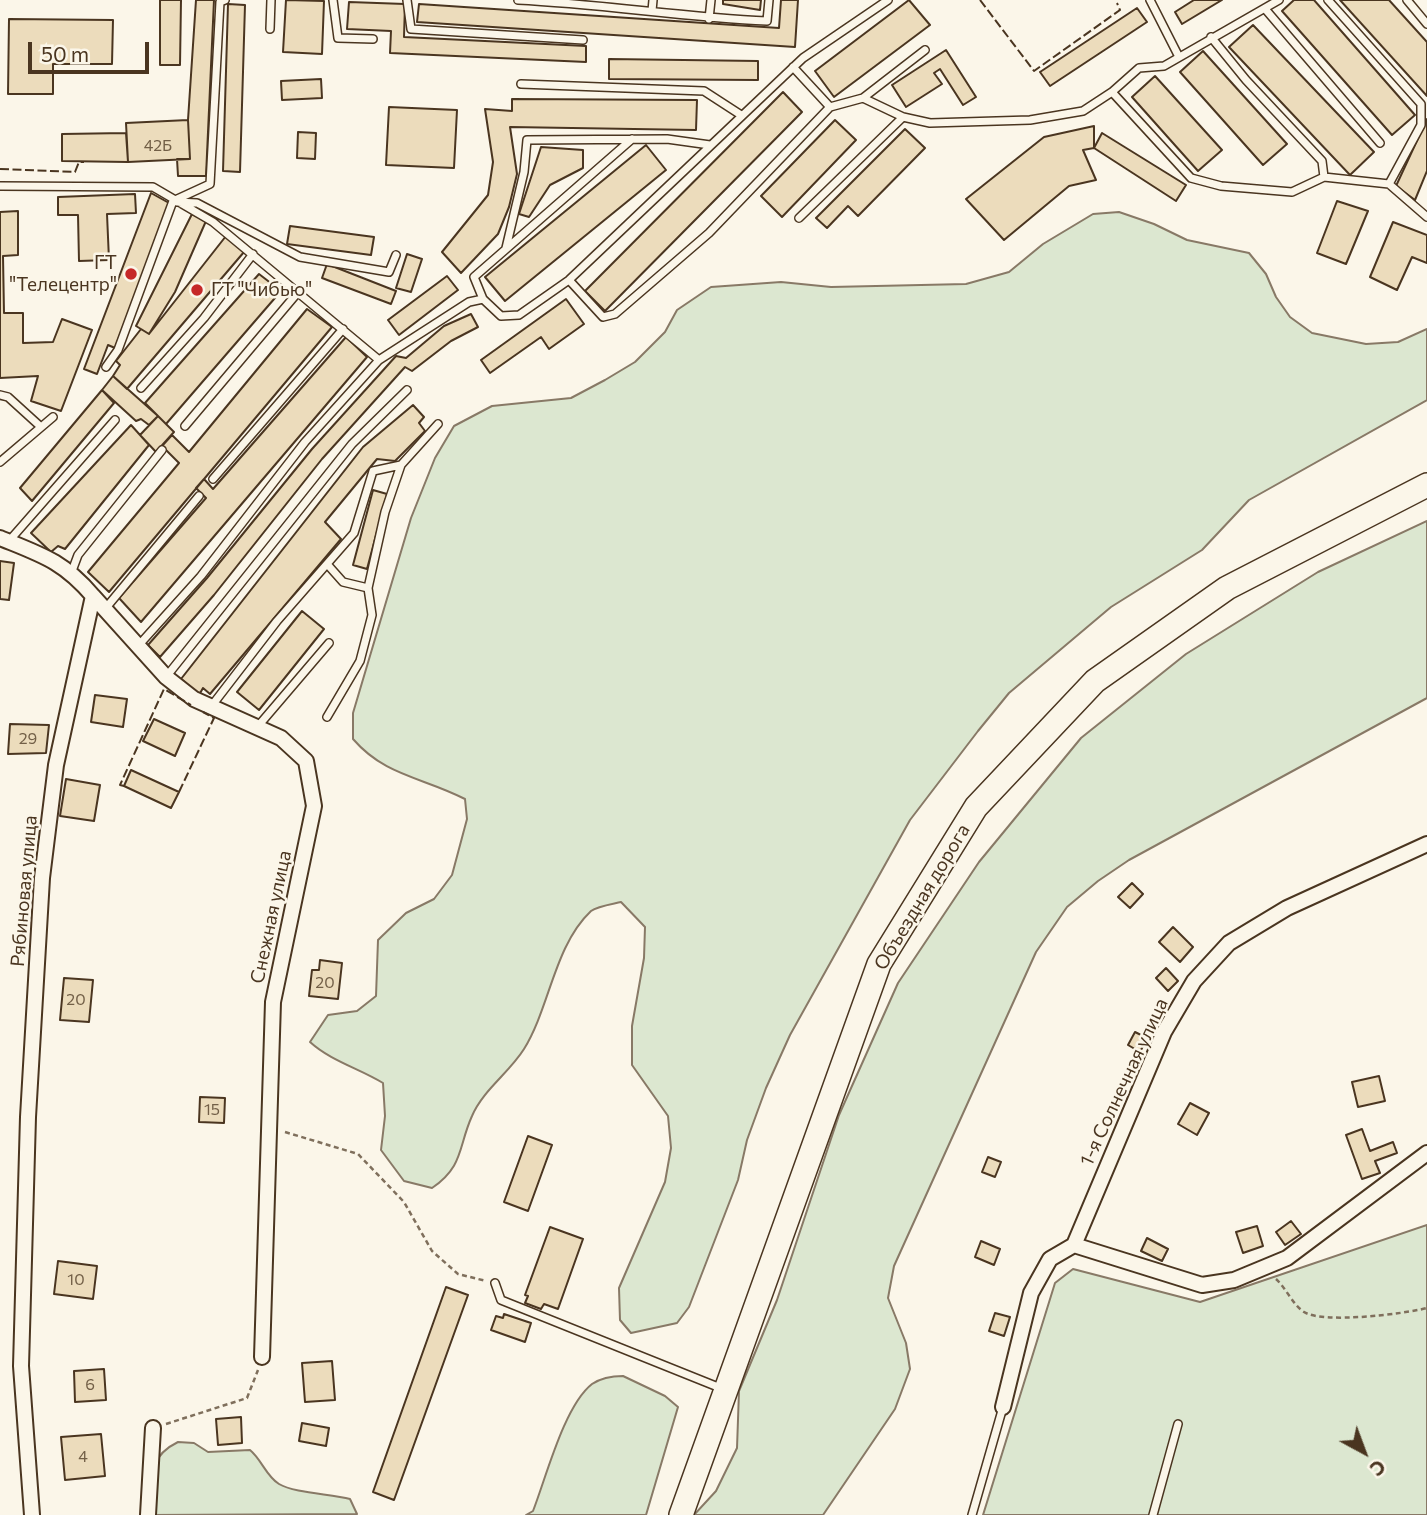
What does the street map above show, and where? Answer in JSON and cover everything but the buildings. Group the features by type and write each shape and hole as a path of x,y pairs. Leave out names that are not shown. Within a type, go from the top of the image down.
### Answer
{"main road":[{"name":"Объездная дорога","path":"681,1515 879,964 976,807 1095,681 1227,588 1427,485"}],"street":[{"path":"4,540 31,548 72,571 93,596"},
{"name":"Снежная улица","path":"93,596 166,677 210,708 259,725 281,738 306,761 314,806 273,1002 272,1128 264,1233 262,1357"},
{"name":"Рябиновая улица","path":"32,1515 21,1366 28,1117 42,878 56,765 93,596"},
{"name":"1-я Солнечная улица","path":"1074,1245 1164,1032 1194,981 1229,943 1287,908 1427,844"},
{"path":"1003,1406 1031,1293 1050,1259 1074,1245 1202,1284 1234,1280 1287,1258 1427,1153"},
{"path":"148,1515 153,1429"}],"lane":[{"path":"106,367 118,350 173,201 210,184 220,2 225,0"},
{"path":"270,29 271,0"},
{"path":"333,0 338,38 373,40"},
{"path":"407,0 411,29 583,40"},
{"path":"518,0 596,2 709,19 767,21 769,0"},
{"path":"652,11 653,0"},
{"path":"709,19 711,0"},
{"path":"632,139 474,277 483,299 501,316 519,315 569,280 793,67 888,0"},
{"path":"1150,0 1179,57"},
{"path":"863,98 903,117 930,123 1030,120 1083,111 1112,92 1139,68 1164,66 1211,37 1266,10 1279,0"},
{"path":"1328,0 1421,104 1421,125 1390,184"},
{"path":"1407,0 1427,24"},
{"path":"1266,10 1380,143"},
{"path":"1211,37 1246,80 1322,161 1324,177"},
{"path":"569,280 604,317 615,314 709,233 830,107 863,98 925,50"},
{"path":"793,67 830,107"},
{"path":"521,84 704,90 741,115"},
{"path":"1112,92 1191,178 1222,186 1292,192 1324,177 1390,184 1427,217"},
{"path":"799,218 903,117"},
{"path":"506,249 524,172 527,140 667,139 710,145"},
{"path":"0,186 153,187 213,222 379,360"},
{"path":"173,201 197,203 300,257 389,272 396,255"},
{"path":"141,388 204,318 253,254"},
{"path":"185,426 299,291"},
{"path":"138,646 201,576 305,443 379,360 470,302 483,299"},
{"path":"213,479 343,329"},
{"path":"166,677 352,444 407,390"},
{"path":"0,395 8,397 41,427"},
{"path":"0,463 52,416"},
{"path":"4,540 115,421"},
{"path":"327,717 360,661 372,615 368,588 385,512 401,465 438,424"},
{"path":"72,571 78,555 162,450"},
{"path":"210,708 277,621 354,533 373,471 401,465"},
{"path":"105,609 199,496"},
{"path":"327,564 343,582 368,588"},
{"path":"259,725 329,643"},
{"path":"495,1283 501,1300 724,1390"},
{"path":"972,1515 1003,1406"},
{"path":"1153,1515 1178,1424"}],"path":[{"path":"272,1128 358,1154 404,1202 432,1251 458,1274 495,1283"},
{"path":"1262,1268 1284,1287 1303,1312 1332,1318 1408,1313 1427,1308"},
{"path":"153,1429 247,1398 262,1357"}],"green space":[{"path":"1119,212 1154,224 1187,240 1249,253 1266,274 1276,297 1290,317 1312,333 1366,344 1398,342 1427,329 1427,400 1249,500 1202,550 1111,607 1009,693 910,820 790,1035 766,1088 747,1140 738,1180 689,1307 677,1323 631,1333 620,1320 619,1288 665,1182 671,1148 668,1116 632,1065 632,1026 644,958 645,927 621,902 594,909 579,925 560,959 540,1015 524,1049 477,1107 455,1164 432,1188 404,1181 381,1150 385,1116 383,1083 318,1049 310,1042 328,1015 357,1011 376,996 378,940 406,913 434,899 452,875 467,819 465,799 391,768 378,761 353,739 353,713 411,518 435,458 454,426 492,406 571,398 635,362 665,332 677,310 711,287 781,282 831,287 966,284 1009,272 1043,244 1093,214"},
{"path":"1427,521 1427,698 1129,860 1067,907 1036,952 894,1266 888,1298 906,1343 910,1369 895,1409 823,1515 694,1515 716,1491 737,1448 739,1391 777,1300 839,1115 898,983 979,862 1081,738 1186,654 1318,572"},
{"path":"1427,1225 1427,1515 983,1515 1055,1283 1073,1269 1200,1302"},
{"path":"623,1376 665,1396 678,1407 646,1515 526,1515 533,1511 564,1425 582,1394 599,1380"},
{"path":"178,1442 194,1443 208,1452 250,1450 279,1484 350,1499 357,1514 148,1515 150,1482 155,1464 167,1448"}],"fence":[{"path":"980,0 1034,71 1120,10 1117,3"},
{"path":"0,169 75,172 79,162 84,162"},
{"path":"124,786 120,785 164,689 191,705"},
{"path":"179,792 214,718 203,712"}],"place":[{"name":"ГТ \"Телецентр\"","path":"131,274"},
{"name":"ГТ \"Чибью\"","path":"197,290"}]}
